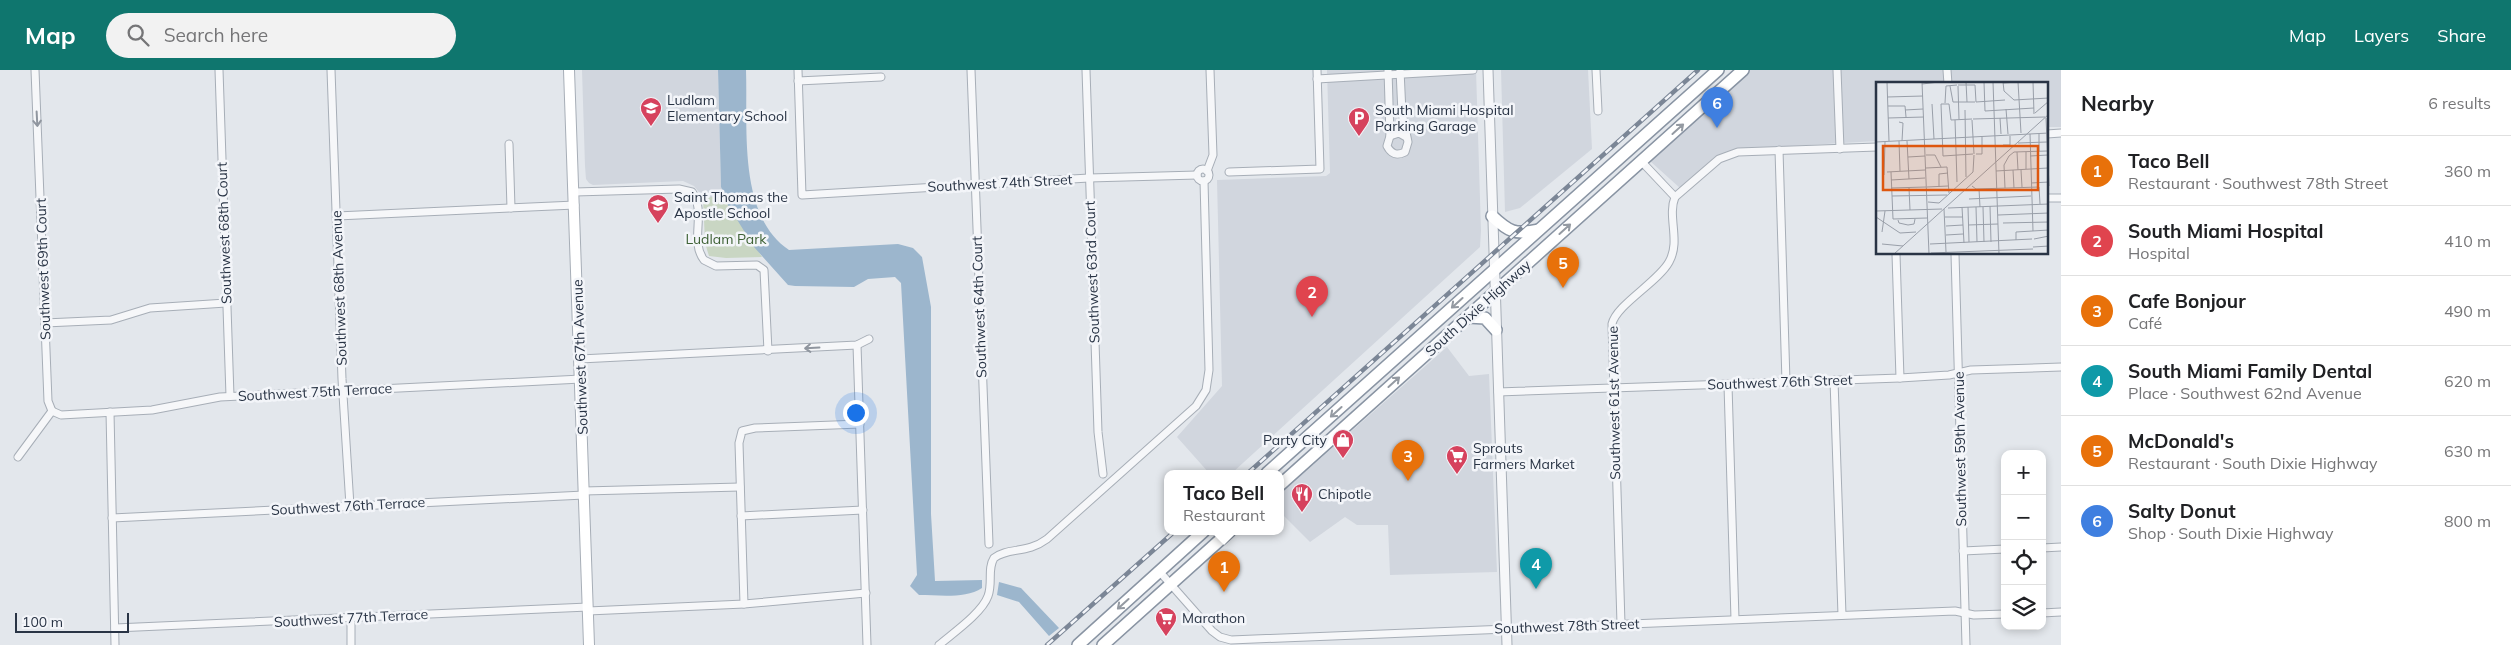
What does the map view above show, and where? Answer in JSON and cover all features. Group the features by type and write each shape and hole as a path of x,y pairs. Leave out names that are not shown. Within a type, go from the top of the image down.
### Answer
{"highway":[{"name":"South Dixie Highway","path":"1271,470 1718,70"},
{"name":"South Dixie Highway","path":"1284,481 1743,70"},
{"path":"1616,161 1626,159 1641,161 1643,145 1648,132"},
{"path":"1492,216 1505,228 1517,233 1540,229"},
{"path":"1468,317 1483,317 1496,330"},
{"path":"1078,645 1200,535"},
{"path":"1102,645 1226,535"}],"main road":[{"name":"Southwest 67th Avenue","path":"569,70 575,192 590,645"}],"street":[{"name":"Southwest 69th Court","path":"35,70 48,401 52,411"},
{"name":"Southwest 68th Court","path":"219,70 230,396"},
{"name":"Southwest 68th Avenue","path":"331,70 343,391 350,506"},
{"path":"798,70 798,81 881,77"},
{"name":"Southwest 64th Court","path":"972,70 989,544"},
{"name":"Southwest 63rd Court","path":"1086,70 1098,441 1103,474"},
{"path":"1204,181 1209,177 1207,171 1213,155 1210,70"},
{"path":"1229,172 1320,169 1317,70"},
{"path":"1317,79 1388,72 1473,70"},
{"path":"1488,70 1493,271 1507,645"},
{"path":"1596,70 1598,111"},
{"path":"1837,70 1840,149"},
{"path":"1388,72 1390,136 1388,148 1398,154 1405,152 1408,148 1402,112 1400,72"},
{"name":"Southwest 74th Street","path":"798,81 802,195 1089,178 1197,175"},
{"path":"1390,136 1400,133 1406,138"},
{"path":"2048,134 2061,133"},
{"path":"509,144 512,208"},
{"path":"1641,161 1675,196 1724,156 1744,151 1876,148"},
{"path":"1779,150 1786,382"},
{"path":"1204,181 1200,180 1197,175 1200,170 1207,171"},
{"path":"939,645 980,608 988,596 991,565 996,556 1029,549 1047,539 1196,406 1206,390 1209,370 1204,181"},
{"path":"575,192 679,188 686,189 694,194 698,208 698,247 704,260 716,266 754,264 763,268 768,351"},
{"name":"Southwest 61st Avenue","path":"1621,624 1612,320 1657,277 1670,261 1675,241 1673,206 1675,196"},
{"path":"2048,198 2061,198"},
{"path":"337,216 575,205"},
{"path":"1896,255 1900,378"},
{"name":"Southwest 59th Avenue","path":"1955,255 1966,645"},
{"path":"46,323 111,320 150,308 226,303"},
{"path":"580,359 857,345 869,339"},
{"path":"857,345 867,645"},
{"name":"Southwest 76th Street","path":"1498,392 1900,378 1958,373 1971,370 2061,366"},
{"name":"Southwest 75th Terrace","path":"52,411 61,415 161,409 204,399 230,396 581,379"},
{"path":"1834,380 1842,615"},
{"path":"1728,385 1735,619"},
{"path":"18,457 52,411"},
{"path":"110,412 115,645"},
{"path":"744,604 739,443 742,431 755,428 860,424"},
{"name":"Southwest 76th Terrace","path":"112,518 584,493 740,487"},
{"path":"741,516 863,510"},
{"path":"2046,548 2061,547"},
{"path":"1963,551 2001,549"},
{"name":"Southwest 78th Street","path":"1159,571 1223,642 1279,642 1506,628 1842,615 1955,611 2001,614"},
{"name":"Southwest 77th Terrace","path":"115,628 744,604 866,593"},
{"path":"2046,613 2061,612"},
{"path":"351,618 351,645"}],"shaded area":[{"name":"Ludlam Elementary School","path":"582,70 718,70 721,187 724,197 703,197 694,186 683,181 593,185 589,183 586,179 585,166"},
{"path":"1327,70 1476,70 1480,247 1235,470 1206,470 1177,437 1222,386 1217,180 1326,176 1330,173"},
{"path":"1501,70 1588,70 1592,149 1520,208 1505,212"},
{"path":"1750,70 2061,70 2061,127 2048,127 2048,82 1876,82 1876,141 1737,149 1680,188 1650,161"},
{"path":"1447,347 1469,376 1489,374 1497,572 1390,575 1388,525 1357,525 1345,517 1310,542 1284,516 1284,490"}],"green space":[{"name":"Ludlam Park","path":"703,197 724,197 762,257 726,258 709,256 705,243"}],"water":[{"path":"718,70 746,70 749,168 753,192 761,215 772,235 789,250 898,244 913,248 922,257 931,307 931,514 935,581 982,580 982,588 968,594 952,596 919,595 910,586 917,575 901,283 895,277 868,279 854,287 788,285 754,247 728,205 721,187"},
{"path":"999,582 1021,588 1059,628 1049,636 1019,602 997,595"}],"railway":[{"path":"1251,470 1698,70"},
{"path":"1047,645 1171,535"}],"place":[{"name":"Ludlam Elementary School","path":"651,127"},
{"name":"Salty Donut","path":"1717,128"},
{"name":"South Miami Hospital Parking Garage","path":"1359,137"},
{"name":"Saint Thomas the Apostle School","path":"658,224"},
{"name":"McDonald's","path":"1563,288"},
{"name":"South Miami Hospital","path":"1312,317"},
{"name":"Party City","path":"1343,459"},
{"name":"Sprouts Farmers Market","path":"1457,475"},
{"name":"Cafe Bonjour","path":"1408,481"},
{"name":"Chipotle","path":"1302,513"},
{"name":"South Miami Family Dental","path":"1536,589"},
{"name":"Taco Bell","path":"1224,592"},
{"name":"Marathon","path":"1166,637"}]}
